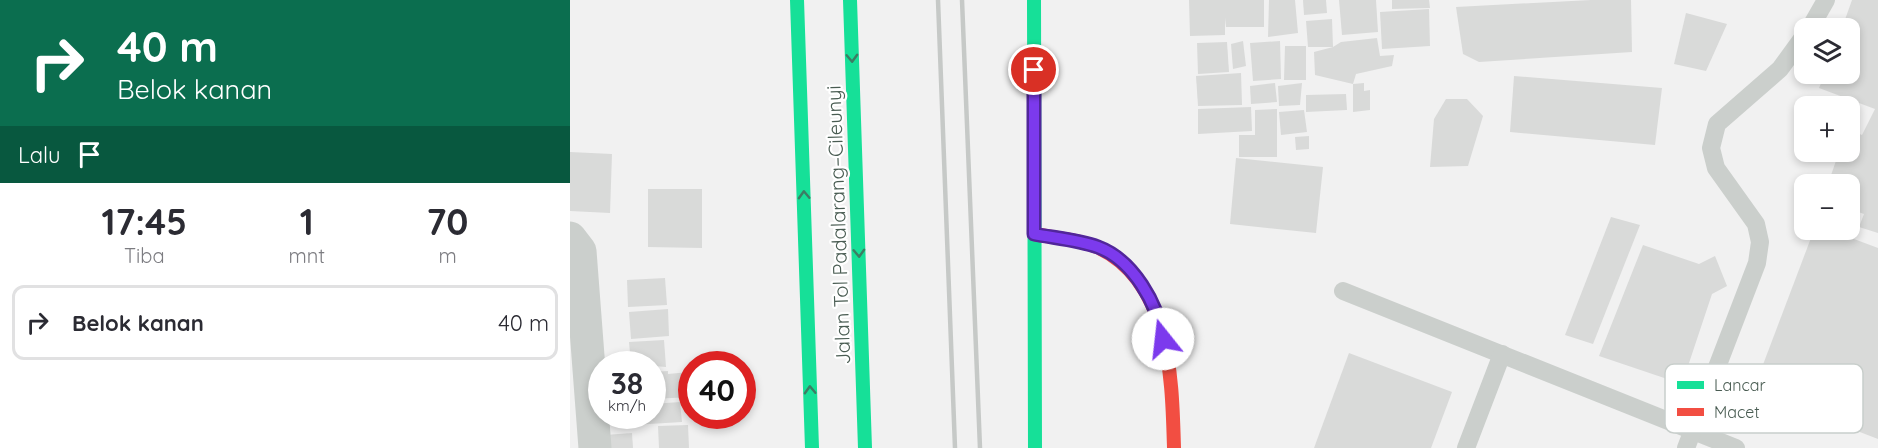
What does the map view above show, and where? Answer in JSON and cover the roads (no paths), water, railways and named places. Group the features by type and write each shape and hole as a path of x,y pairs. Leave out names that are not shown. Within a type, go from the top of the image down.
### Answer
{"main road":[{"name":"Jalan Tol Padalarang–Cileunyi","path":"797,0 812,448"},
{"name":"Jalan Tol Padalarang–Cileunyi","path":"850,0 866,448"},
{"path":"1034,0 1035,448"},
{"path":"1034,234 1100,248 1129,268 1145,292 1160,318 1173,399 1174,448"}],"street":[{"path":"570,238 580,251 581,387 594,448"}],"lane":[{"path":"1816,18 1826,0"},
{"path":"1718,364 1757,263 1760,242 1756,224 1716,168 1711,148 1717,124 1780,69 1794,50"},
{"path":"1343,291 1665,418"},
{"path":"1466,448 1502,354"},
{"path":"1686,448 1692,433"},
{"path":"1702,433 1736,448"}],"railway":[{"path":"938,0 955,448"},
{"path":"962,0 980,448"}]}
